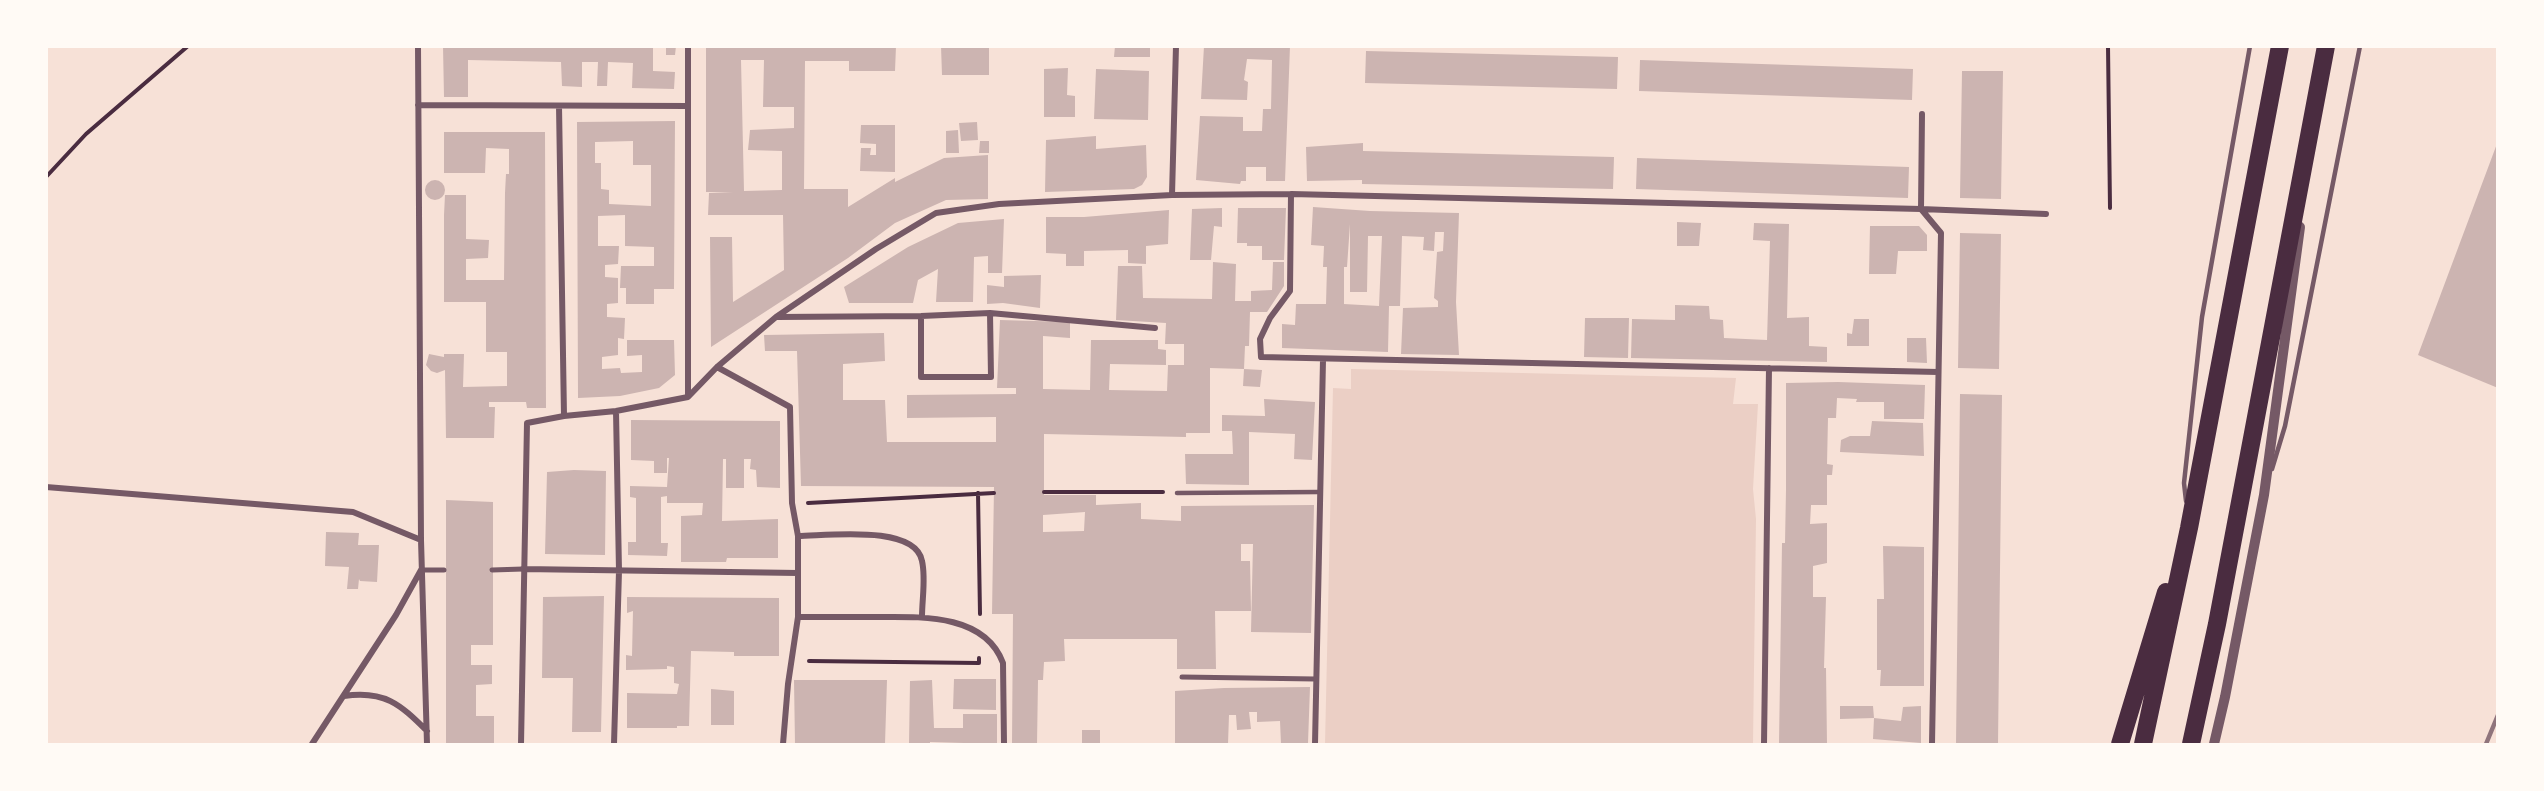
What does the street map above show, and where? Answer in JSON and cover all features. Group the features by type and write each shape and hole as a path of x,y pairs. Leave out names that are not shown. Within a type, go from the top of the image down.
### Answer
{"highway":[{"path":"2143,744 2188,528 2280,46"},
{"path":"2191,744 2217,624 2326,46"},
{"path":"2120,744 2157,618 2188,528"}],"street":[{"path":"418,46 421,570 427,744"},
{"path":"687,46 688,397"},
{"path":"1172,195 1176,46"},
{"path":"2214,744 2264,495 2320,80"},
{"path":"418,105 687,106"},
{"path":"559,106 564,416"},
{"path":"1922,114 1921,209 1941,233 1932,744"},
{"path":"1292,194 1290,291 1270,318 1260,339 1261,357 1938,372"},
{"path":"521,744 527,423 564,416 616,411 688,397 717,367 776,317 876,249 936,213 999,204 1172,195 1292,194 2046,214"},
{"path":"776,317 990,313 1155,328"},
{"path":"921,316 921,377 991,377 990,313"},
{"path":"1315,744 1323,360"},
{"path":"717,367 790,407 792,503 798,536 798,616 788,684 783,744"},
{"path":"1764,744 1769,368"},
{"path":"614,744 619,571 616,411"},
{"path":"46,487 353,513 421,540"},
{"path":"798,536 891,537 911,543 922,560 922,616"},
{"path":"421,570 444,570"},
{"path":"312,744 396,615 421,570"},
{"path":"492,570 798,573"},
{"path":"798,616 922,616 939,618 969,628 992,643 999,651 1005,673 1004,744"},
{"path":"1182,677 1315,679"},
{"path":"344,696 363,693 396,703 427,732"}],"lane":[{"path":"2188,528 2184,483 2202,317 2250,46"},
{"path":"2264,495 2285,426 2360,46"},
{"path":"1178,493 1319,492"}],"path":[{"path":"46,177 86,134 188,46"},
{"path":"2108,46 2110,208"},
{"path":"1044,492 1178,493"},
{"path":"792,503 994,493"}],"shaded area":[{"path":"1351,369 1736,378 1733,404 1758,404 1753,489 1756,519 1753,744 1325,744 1333,388 1351,389"}],"building":[{"path":"443,46 653,46 653,71 675,72 674,89 632,88 633,63 608,62 607,86 597,86 598,62 582,62 582,87 562,86 561,62 468,60 468,97 444,97"},
{"path":"666,46 676,46 675,55 666,55"},
{"path":"706,46 896,46 895,71 849,71 849,61 805,61 804,189 848,189 848,207 895,178 895,182 944,158 988,155 988,199 946,200 895,223 848,258 711,347 710,237 732,237 733,302 784,270 783,215 708,215 709,193 733,192 706,192","holes":["741,60 764,60 763,107 794,107 794,128 750,130 748,150 782,151 782,190 744,191"]},
{"path":"941,46 989,47 989,75 942,75"},
{"path":"1115,46 1150,46 1150,57 1114,57"},
{"path":"1204,46 1290,46 1285,181 1266,181 1266,167 1246,167 1246,181 1241,181 1240,184 1196,180 1200,116 1243,117 1243,131 1262,131 1263,109 1271,109 1272,60 1247,59 1244,80 1248,82 1247,100 1201,99"},
{"path":"1366,51 1618,57 1617,89 1365,83"},
{"path":"1640,60 1913,69 1912,100 1639,91"},
{"path":"1068,68 1067,95 1075,96 1075,117 1044,117 1044,69"},
{"path":"1096,69 1149,71 1148,120 1094,119"},
{"path":"1962,71 2003,71 2001,199 1960,198"},
{"path":"675,121 674,289 654,289 654,304 626,304 626,288 620,288 621,266 654,266 654,247 625,246 625,215 598,216 598,246 619,246 618,264 605,265 605,277 618,278 618,303 607,304 607,317 625,318 624,339 618,338 618,355 602,357 602,369 620,368 621,373 642,372 642,355 627,356 627,340 674,340 675,375 659,388 620,396 578,398 577,122","holes":["633,141 633,165 651,165 651,206 609,204 609,190 601,189 601,163 595,163 595,142"]},
{"path":"977,122 978,140 961,141 959,123"},
{"path":"861,125 895,125 895,172 860,171 861,148 871,148 870,155 876,155 876,144 860,143"},
{"path":"958,130 959,153 946,153 946,131"},
{"path":"444,132 545,132 546,408 527,408 526,402 489,402 489,407 495,407 494,438 446,438 445,370 437,373 431,371 426,365 429,354 444,357 444,354 464,354 463,387 507,386 507,352 486,352 486,302 444,302 444,215 445,195 466,195 466,239 489,240 488,258 466,259 466,280 504,280 505,193 506,174 509,174 509,149 486,148 485,173 444,173"},
{"path":"1096,136 1096,149 1146,145 1147,177 1142,185 1134,189 1045,192 1046,140"},
{"path":"980,141 989,141 989,153 979,153"},
{"path":"2498,141 2498,388 2418,355"},
{"path":"1363,143 1363,151 1614,157 1613,189 1362,184 1362,180 1307,181 1306,147"},
{"path":"1637,158 1909,167 1908,198 1636,189"},
{"path":"435,180 442,183 445,190 442,197 435,200 428,197 425,190 428,183"},
{"path":"1313,207 1459,213 1456,302 1459,355 1401,354 1403,308 1438,307 1438,301 1434,298 1437,252 1443,251 1444,232 1435,232 1434,251 1423,250 1424,237 1402,236 1400,306 1389,306 1388,352 1282,348 1282,324 1295,325 1296,304 1326,304 1327,267 1323,267 1324,246 1311,245","holes":["1350,224 1350,292 1367,292 1368,236 1382,236 1379,306 1344,304 1344,267 1347,267"]},
{"path":"1222,208 1222,227 1214,226 1211,260 1190,260 1192,209"},
{"path":"1238,208 1286,208 1284,260 1262,260 1262,246 1237,243"},
{"path":"1169,210 1168,244 1146,246 1146,264 1128,263 1128,250 1084,251 1084,266 1066,266 1066,254 1046,253 1046,217 1084,217"},
{"path":"1004,219 1002,273 988,273 988,256 974,257 973,302 936,302 938,269 918,280 913,303 849,303 844,287 908,247 958,223"},
{"path":"1677,222 1701,223 1699,246 1677,246"},
{"path":"1754,223 1789,224 1787,318 1809,317 1809,346 1827,347 1827,362 1631,358 1632,319 1675,320 1675,305 1709,306 1710,319 1723,320 1724,338 1767,340 1770,241 1753,240"},
{"path":"1870,226 1919,226 1927,235 1927,251 1898,251 1896,274 1869,274"},
{"path":"1960,233 2001,234 1999,369 1958,368"},
{"path":"1213,262 1236,264 1235,301 1251,301 1251,291 1272,290 1273,262 1284,262 1284,286 1267,312 1250,312 1249,346 1245,346 1244,369 1210,368 1210,433 1186,433 1186,437 1044,434 1044,495 1096,495 1096,505 1141,503 1141,519 1181,521 1181,506 1314,505 1311,633 1251,632 1253,544 1241,544 1241,561 1250,561 1251,611 1215,611 1216,669 1177,669 1177,639 1064,639 1065,661 1044,662 1043,680 1038,680 1037,744 1012,744 1013,614 992,614 994,487 801,486 797,351 765,351 764,335 884,333 885,361 843,364 843,400 885,400 887,442 996,442 996,417 907,418 907,395 1016,394 1016,388 997,388 1000,320 1070,322 1070,338 1043,336 1043,389 1090,390 1091,340 1158,340 1158,349 1166,350 1166,365 1110,364 1109,390 1167,391 1168,365 1184,365 1184,344 1165,344 1166,323 1116,320 1118,266 1142,266 1143,298 1212,299","holes":["1085,512 1084,531 1043,532 1043,515"]},
{"path":"1041,275 1040,308 1003,303 987,304 987,285 1004,287 1004,276"},
{"path":"1585,318 1629,318 1628,358 1584,357"},
{"path":"1854,319 1869,319 1869,346 1847,346 1847,333 1852,334"},
{"path":"1907,338 1926,338 1927,363 1907,362"},
{"path":"1244,369 1262,370 1260,387 1243,386"},
{"path":"1786,383 1925,385 1924,419 1884,419 1884,402 1856,402 1857,399 1837,398 1836,418 1828,418 1827,464 1833,465 1832,475 1827,475 1827,505 1811,505 1810,524 1827,523 1827,563 1813,566 1813,597 1826,597 1824,668 1826,668 1827,744 1779,744 1782,543 1785,543"},
{"path":"1960,394 2002,395 1998,744 1956,744"},
{"path":"1264,399 1315,402 1312,460 1294,459 1295,434 1249,432 1249,485 1186,484 1185,454 1233,454 1232,431 1222,431 1222,415 1265,416"},
{"path":"631,420 780,421 780,488 757,487 756,470 750,469 751,459 744,459 744,488 726,488 726,459 723,459 722,521 778,519 778,558 727,558 726,562 681,562 681,516 702,515 703,503 667,503 667,496 661,497 661,543 668,543 667,556 628,555 628,542 636,542 636,498 630,497 630,486 667,487 669,458 667,458 667,473 654,473 654,461 631,460"},
{"path":"1872,421 1923,423 1924,456 1840,452 1841,440 1850,436 1870,436"},
{"path":"606,471 605,555 545,554 547,472"},
{"path":"446,500 493,502 493,645 471,645 471,665 492,665 492,684 476,685 476,716 494,716 494,744 446,744"},
{"path":"326,532 359,533 358,545 379,545 377,582 360,581 359,579 358,589 347,589 349,567 325,566"},
{"path":"1883,546 1924,547 1924,686 1880,686 1881,670 1877,670 1877,599 1884,599"},
{"path":"604,596 601,732 572,732 573,678 542,678 543,597"},
{"path":"627,597 779,598 779,656 734,656 734,652 691,651 689,726 627,728 627,693 677,694 679,684 674,683 674,667 626,670 626,655 632,656 633,611 627,613"},
{"path":"954,679 996,679 996,710 953,709"},
{"path":"794,680 887,680 885,744 795,744"},
{"path":"932,680 934,728 963,728 963,714 997,714 997,744 930,742 930,744 909,744 910,681"},
{"path":"1310,687 1308,743 1281,744 1280,721 1257,722 1257,712 1249,712 1251,729 1237,730 1236,715 1229,715 1228,744 1175,744 1175,691"},
{"path":"711,689 734,691 734,725 711,725"},
{"path":"1840,706 1873,706 1874,718 1840,719"},
{"path":"1921,706 1921,743 1873,739 1874,718 1901,721 1903,707"},
{"path":"1082,730 1100,730 1100,744 1082,744"}],"railway":[{"path":"2486,744 2498,715"}]}
